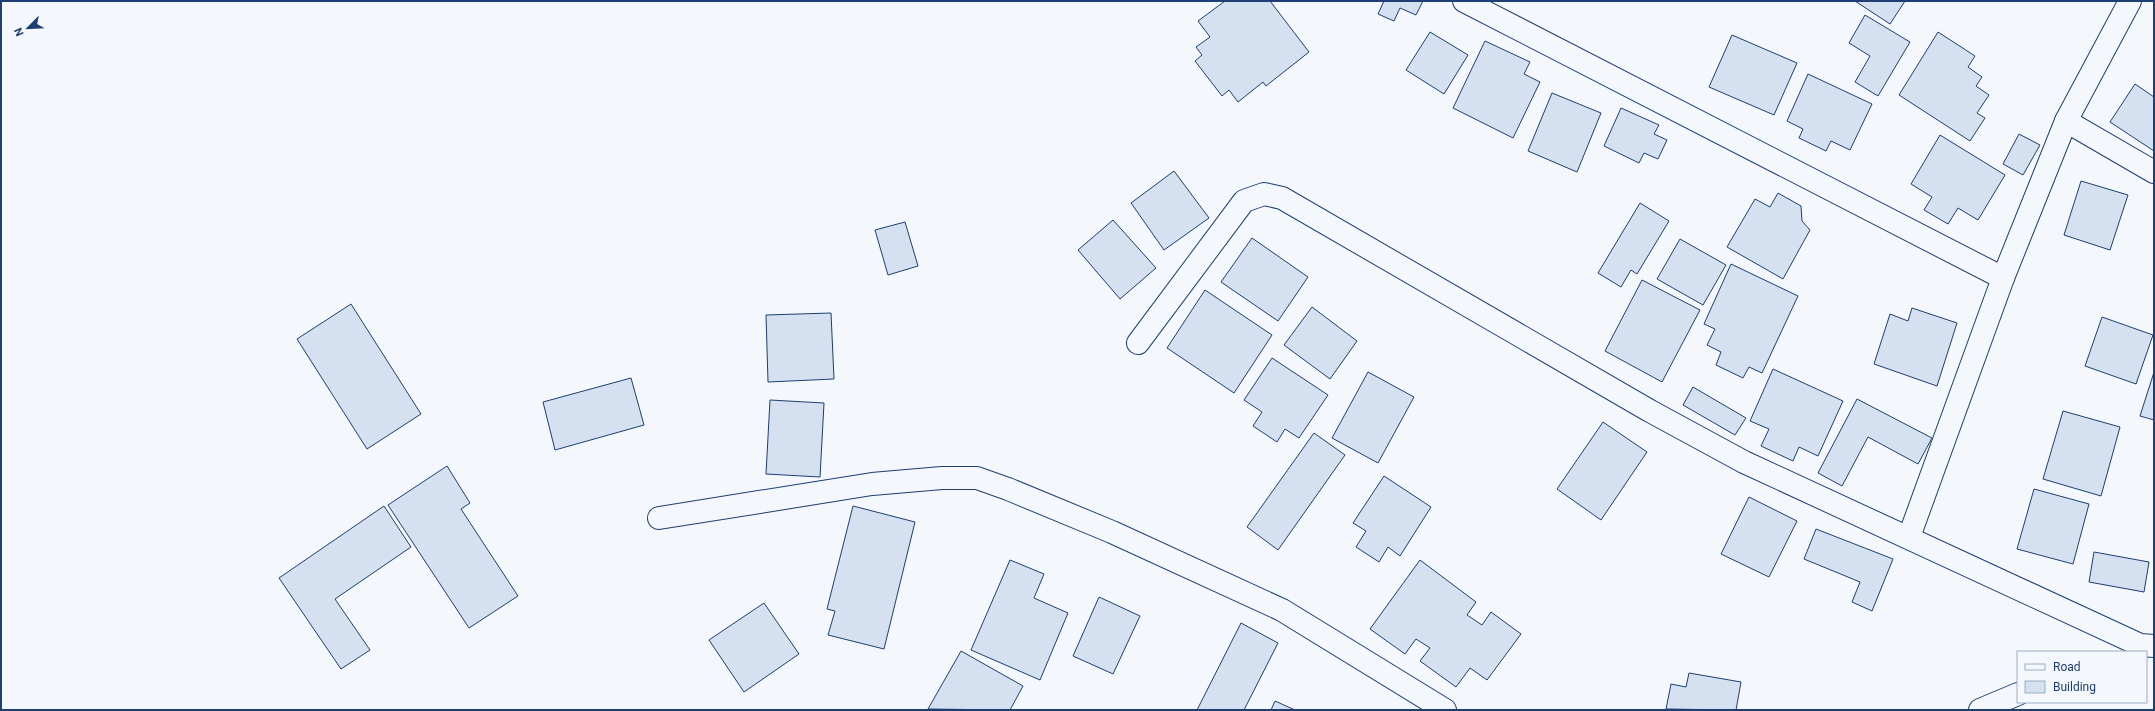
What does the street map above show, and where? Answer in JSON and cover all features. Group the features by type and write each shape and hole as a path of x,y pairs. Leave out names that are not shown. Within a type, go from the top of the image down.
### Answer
{"street":[{"path":"1464,1 2003,278"},
{"path":"1909,537 2003,278 2066,121 2130,1"},
{"path":"2066,121 2154,172"},
{"path":"1138,343 1244,201 1264,194 1282,198 1650,411 1744,462 1909,537 2139,648"},
{"path":"659,518 872,484 942,478 977,478 1008,489 1112,532 1282,610 1445,710"},
{"path":"1980,710 2017,694"}],"building":[{"path":"1225,1 1270,1 1309,52 1266,86 1263,82 1238,102 1229,90 1222,96 1195,61 1202,55 1196,47 1210,37 1198,21"},
{"path":"1384,1 1423,1 1416,15 1400,8 1394,21 1378,14"},
{"path":"1855,1 1905,1 1890,24"},
{"path":"1865,15 1910,42 1878,96 1855,82 1870,56 1849,43"},
{"path":"1430,32 1468,55 1444,94 1406,70"},
{"path":"1938,32 1975,56 1968,67 1982,77 1976,86 1989,95 1977,113 1985,118 1970,141 1899,95"},
{"path":"1732,35 1797,63 1774,115 1709,87"},
{"path":"1485,41 1530,62 1524,74 1540,82 1513,138 1453,108"},
{"path":"1808,74 1872,104 1850,150 1831,141 1826,151 1799,138 1803,129 1787,121"},
{"path":"2135,84 2154,97 2154,151 2110,122"},
{"path":"1552,93 1601,113 1577,172 1528,151"},
{"path":"1621,108 1659,125 1654,134 1667,140 1658,159 1644,153 1639,163 1604,146"},
{"path":"2019,134 2040,145 2023,175 2003,164"},
{"path":"1940,135 2005,175 1978,220 1958,208 1948,224 1924,210 1932,197 1911,184"},
{"path":"1174,171 1209,218 1164,250 1131,203"},
{"path":"2081,181 2128,195 2110,250 2064,235"},
{"path":"1778,193 1801,206 1802,221 1810,230 1783,279 1727,247 1755,199 1770,207"},
{"path":"1640,203 1669,221 1637,274 1631,270 1621,287 1598,273"},
{"path":"1113,220 1156,268 1120,299 1078,250"},
{"path":"905,222 918,266 888,275 875,230"},
{"path":"1252,238 1308,277 1278,321 1221,282"},
{"path":"1680,239 1726,265 1703,305 1657,279"},
{"path":"1731,264 1798,296 1762,373 1749,367 1743,378 1716,365 1721,352 1707,345 1715,329 1704,324"},
{"path":"1642,280 1700,310 1662,382 1605,351"},
{"path":"1205,290 1272,335 1234,393 1167,348"},
{"path":"351,304 421,414 367,449 297,339"},
{"path":"1312,307 1357,341 1330,379 1284,345"},
{"path":"1912,308 1957,323 1937,386 1874,364 1890,314 1908,321"},
{"path":"831,313 834,379 768,382 766,315"},
{"path":"2102,317 2153,335 2136,384 2085,366"},
{"path":"1272,358 1328,395 1299,438 1285,429 1277,442 1253,426 1262,412 1244,400"},
{"path":"1773,369 1843,401 1818,456 1799,447 1793,461 1761,446 1769,429 1750,421"},
{"path":"1368,372 1414,397 1378,463 1332,438"},
{"path":"2154,372 2154,420 2140,416"},
{"path":"631,378 644,425 555,450 543,402"},
{"path":"1693,387 1746,418 1735,435 1683,405"},
{"path":"1857,399 1932,438 1918,464 1868,437 1842,486 1818,473"},
{"path":"770,400 824,403 820,477 766,474"},
{"path":"2063,411 2120,427 2101,496 2043,479"},
{"path":"1603,422 1647,452 1601,520 1557,489"},
{"path":"1314,433 1345,455 1278,550 1247,527"},
{"path":"447,466 470,503 461,509 518,596 469,628 388,505"},
{"path":"1384,476 1431,507 1400,556 1388,547 1379,562 1356,547 1366,531 1353,523"},
{"path":"2034,489 2089,504 2073,564 2017,549"},
{"path":"1749,497 1797,521 1769,577 1721,554"},
{"path":"384,506 411,547 335,599 370,650 341,669 279,578"},
{"path":"853,506 915,522 884,649 828,635 835,611 827,609"},
{"path":"1816,529 1893,559 1872,611 1852,602 1860,582 1804,559"},
{"path":"2094,552 2149,562 2144,592 2089,582"},
{"path":"1010,560 1044,574 1034,598 1068,613 1040,680 971,650"},
{"path":"1420,560 1476,602 1467,615 1482,625 1491,612 1521,634 1487,680 1470,668 1456,687 1420,661 1430,648 1416,639 1405,654 1370,629"},
{"path":"1099,597 1140,616 1113,674 1073,656"},
{"path":"764,603 799,654 744,692 709,640"},
{"path":"1241,623 1278,643 1244,710 1197,710"},
{"path":"961,651 1023,686 1010,710 928,709"},
{"path":"1689,673 1741,682 1736,710 1666,709 1671,684 1686,687"},
{"path":"1275,701 1295,710 1271,710"}]}
